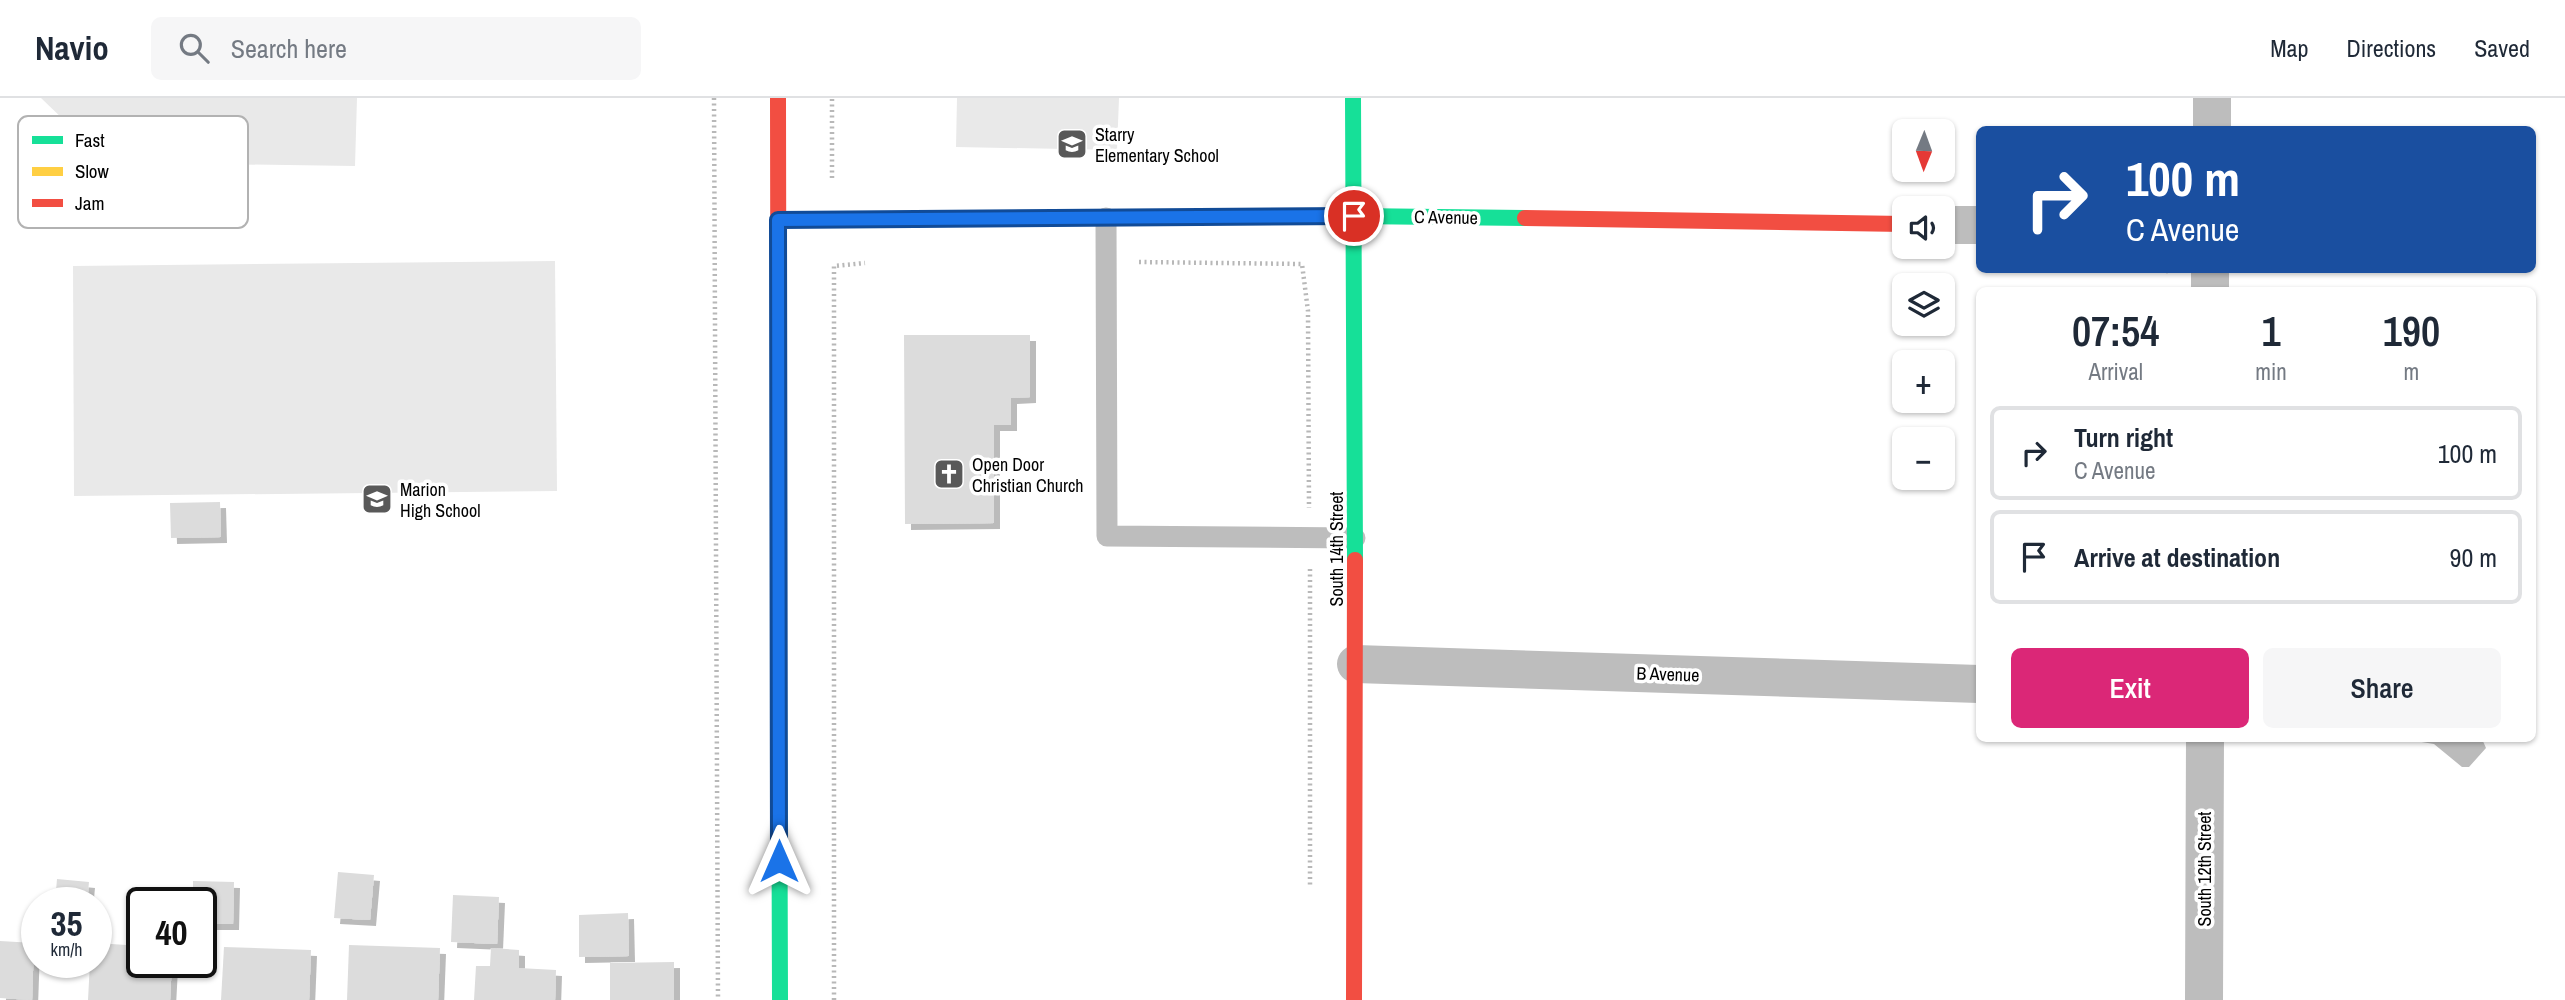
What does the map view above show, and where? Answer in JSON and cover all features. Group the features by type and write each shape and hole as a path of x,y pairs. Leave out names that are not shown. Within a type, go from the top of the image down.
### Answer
{"street":[{"path":"778,98 780,1000"},
{"name":"South 14th Street","path":"1353,98 1356,538 1354,1000"},
{"path":"2212,98 2212,126"},
{"name":"C Avenue","path":"778,220 1354,216 1892,224"},
{"path":"1955,225 1976,225"},
{"name":"B Avenue","path":"1356,664 1976,684"},
{"name":"South 12th Street","path":"2204,1000 2205,742"}],"lane":[{"path":"1106,218 1107,536 1356,538"}],"path":[{"path":"714,98 718,1000"},
{"path":"832,98 832,182"},
{"path":"834,1000 834,266 870,262"},
{"path":"1106,262 1303,264 1308,311 1310,890"},
{"path":"2153,273 2210,277"}],"shaded area":[{"path":"41,98 357,98 355,166 248,165 248,116 60,116"},
{"path":"957,98 1119,98 1117,150 956,147"},
{"path":"555,261 557,491 74,496 73,266"},
{"path":"2422,742 2483,742 2486,748 2469,767 2462,767 2434,744"}],"building":[{"name":"Open Door Christian Church","path":"904,335 1030,335 1030,397 1011,398 1011,425 994,425 994,523 905,524"},
{"path":"220,502 221,537 171,538 170,503"},
{"path":"338,872 374,875 370,920 334,918"},
{"path":"57,879 89,882 89,887 56,887"},
{"path":"193,881 234,882 233,924 217,924 217,887 193,887"},
{"path":"453,895 499,897 497,944 451,942"},
{"path":"628,913 629,956 579,957 579,915"},
{"path":"0,941 21,942 21,978 33,978 32,1000 0,998"},
{"path":"112,944 126,945 126,978 171,978 170,1000 88,1000 89,978 112,978"},
{"path":"349,945 440,948 438,1000 347,1000"},
{"path":"224,947 311,950 309,1000 221,1000"},
{"path":"491,948 519,950 519,968 556,970 555,1000 474,1000 476,966 490,966"},
{"path":"674,962 674,1000 610,1000 610,963"}],"traffic: fast":[{"path":"1353,98 1355,560"},
{"path":"1049,218 1525,218"},
{"path":"779,677 780,1000"}],"traffic: slow":[{"path":"778,220 1049,218"}],"traffic: jam":[{"path":"778,98 779,677"},
{"path":"1525,218 1892,224"},
{"path":"1354,1000 1355,560"}],"place":[{"name":"Starry Elementary School","path":"1072,144"},
{"name":"Open Door Christian Church","path":"949,474"},
{"name":"Marion High School","path":"377,499"}],"route":[{"path":"779,861 778,220 1354,216"}]}
